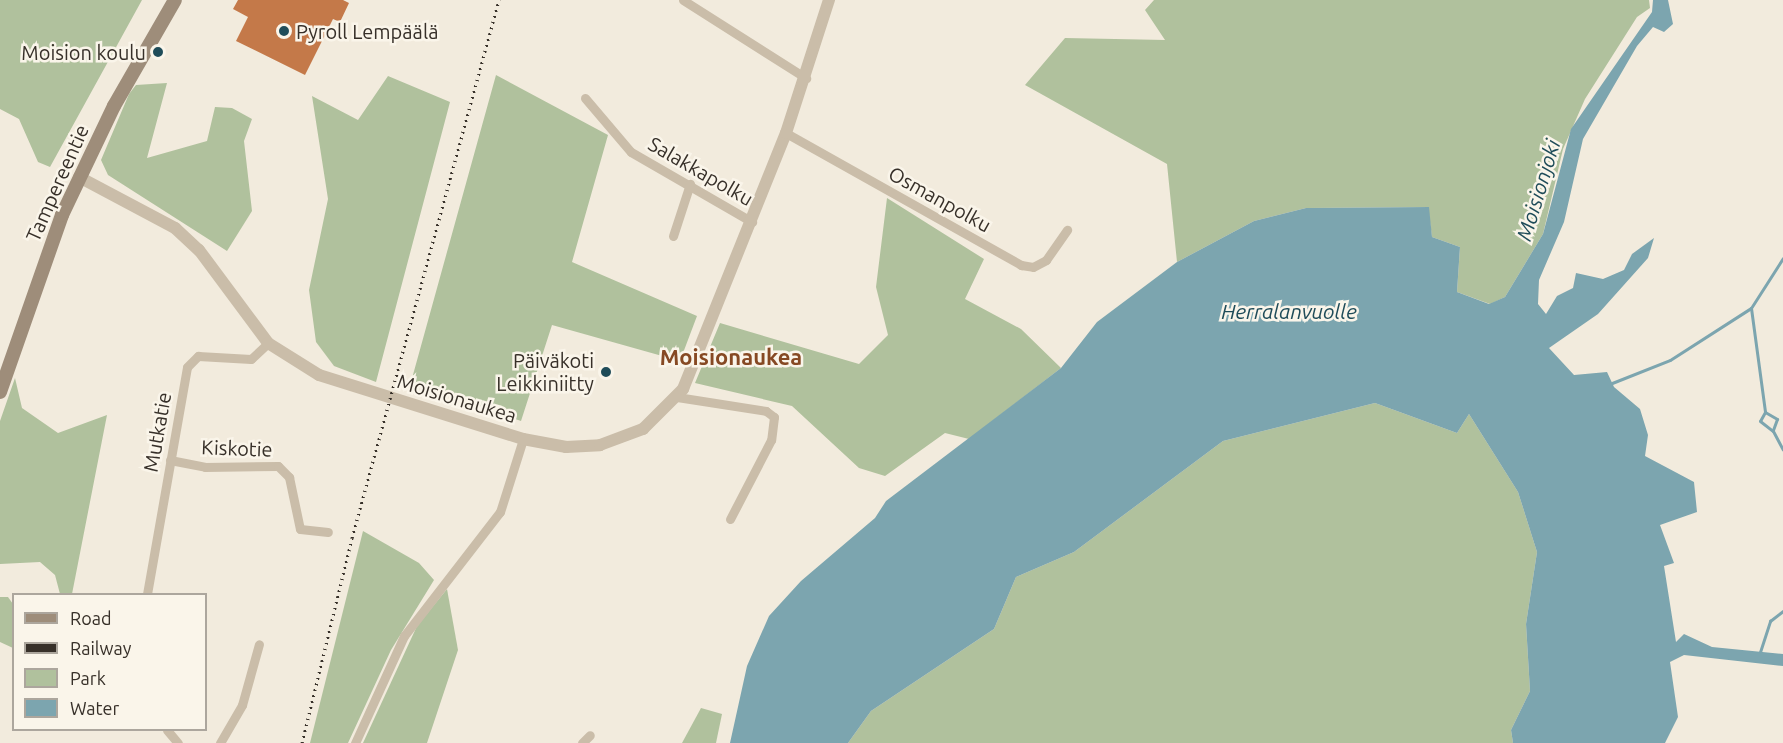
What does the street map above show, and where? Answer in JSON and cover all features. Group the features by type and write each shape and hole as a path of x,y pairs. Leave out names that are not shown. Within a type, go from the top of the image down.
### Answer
{"main road":[{"name":"Tampereentie","path":"0,392 45,256 79,177 175,0"}],"street":[{"path":"683,0 806,78"},
{"name":"Moisionaukea","path":"79,177 175,228 199,249 268,343 297,363 346,385 523,439 566,447 600,445 643,429 677,397 752,222 806,78 829,0"},
{"name":"Salakkapolku","path":"585,98 632,152 752,222"},
{"name":"Osmanpolku","path":"786,133 1021,265 1033,267 1046,260 1066,230"},
{"path":"673,236 690,184"},
{"name":"Mutkatie","path":"147,593 170,460 191,360 198,356 244,360 268,343"},
{"path":"677,397 756,409 774,417 771,440 730,519"},
{"path":"355,743 404,636 500,512 523,439"},
{"name":"Kiskotie","path":"170,460 205,467 278,466 289,477 300,529 328,532"},
{"path":"220,743 242,705 259,644"},
{"path":"169,731 178,743"},
{"path":"582,743 590,735"}],"green space":[{"path":"0,0 142,0 50,167 38,162 19,119 0,109"},
{"path":"1154,0 1649,0 1650,8 1637,17 1585,99 1563,149 1543,234 1505,297 1490,304 1457,292 1460,247 1432,237 1428,207 1306,208 1254,221 1177,262 1167,164 1025,85 1065,38 1165,40 1145,10"},
{"path":"496,75 608,135 572,262 697,316 680,361 552,325 521,421 411,382"},
{"path":"388,76 450,102 376,382 334,366 316,342 309,290 328,199 312,96 358,120"},
{"path":"167,83 147,158 207,141 215,107 232,108 252,119 244,141 252,211 227,251 108,175 101,160 129,94 136,85"},
{"path":"887,198 984,259 965,299 1021,329 1061,368 969,439 945,433 885,476 859,468 792,406 695,383 720,323 859,364 888,335 876,287"},
{"path":"15,378 22,408 58,433 107,415 72,593 60,593 55,575 40,562 0,564 0,421"},
{"path":"1375,403 1457,433 1469,414 1518,492 1537,552 1526,624 1530,691 1511,730 1513,743 848,743 871,711 994,629 1016,577 1074,552 1223,441"},
{"path":"363,531 419,563 434,580 391,650 348,743 310,743"},
{"path":"447,589 458,650 427,743 363,743 417,626"},
{"path":"0,597 8,597 12,603 12,648 0,642"},
{"path":"701,708 722,714 716,743 682,743"}],"water":[{"name":"Herralanvuolle","path":"1653,0 1668,0 1673,24 1664,32 1653,27 1637,46 1583,139 1564,222 1539,280 1538,304 1546,314 1557,296 1573,288 1576,273 1603,279 1624,270 1632,254 1654,238 1648,258 1598,314 1549,348 1574,375 1607,372 1614,387 1640,409 1648,435 1645,456 1694,482 1697,512 1660,525 1674,563 1664,566 1676,642 1684,634 1712,647 1783,654 1783,666 1684,655 1670,662 1678,717 1665,743 1513,743 1511,730 1530,691 1526,624 1537,552 1518,492 1469,414 1457,433 1375,403 1223,441 1074,552 1016,577 994,629 871,711 848,743 730,743 747,666 769,616 801,581 875,518 886,501 1061,368 1097,322 1177,262 1254,221 1306,208 1429,207 1432,237 1460,247 1457,292 1489,304 1505,297 1543,234 1571,129 1652,12"}],"building":[{"name":"Pyroll Lempäälä","path":"238,0 343,0 349,3 340,22 333,19 305,75 236,41 248,17 233,9"}],"waterway":[{"path":"1612,383 1670,360 1751,308 1783,258"},
{"path":"1751,308 1765,412 1760,421 1773,431 1783,450"},
{"path":"1765,412 1777,419 1773,430"},
{"path":"1760,652 1770,621 1783,611"}],"railway":[{"path":"302,743 352,538 499,0"}],"place":[{"name":"Pyroll Lempäälä","path":"284,31"},
{"name":"Moision koulu","path":"158,52"},
{"name":"Päiväkoti Leikkiniitty","path":"606,372"}],"district":[{"name":"Moisionaukea","path":"731,357"}],"water label":[{"name":"Moisionjoki","path":"1538,190"}]}
